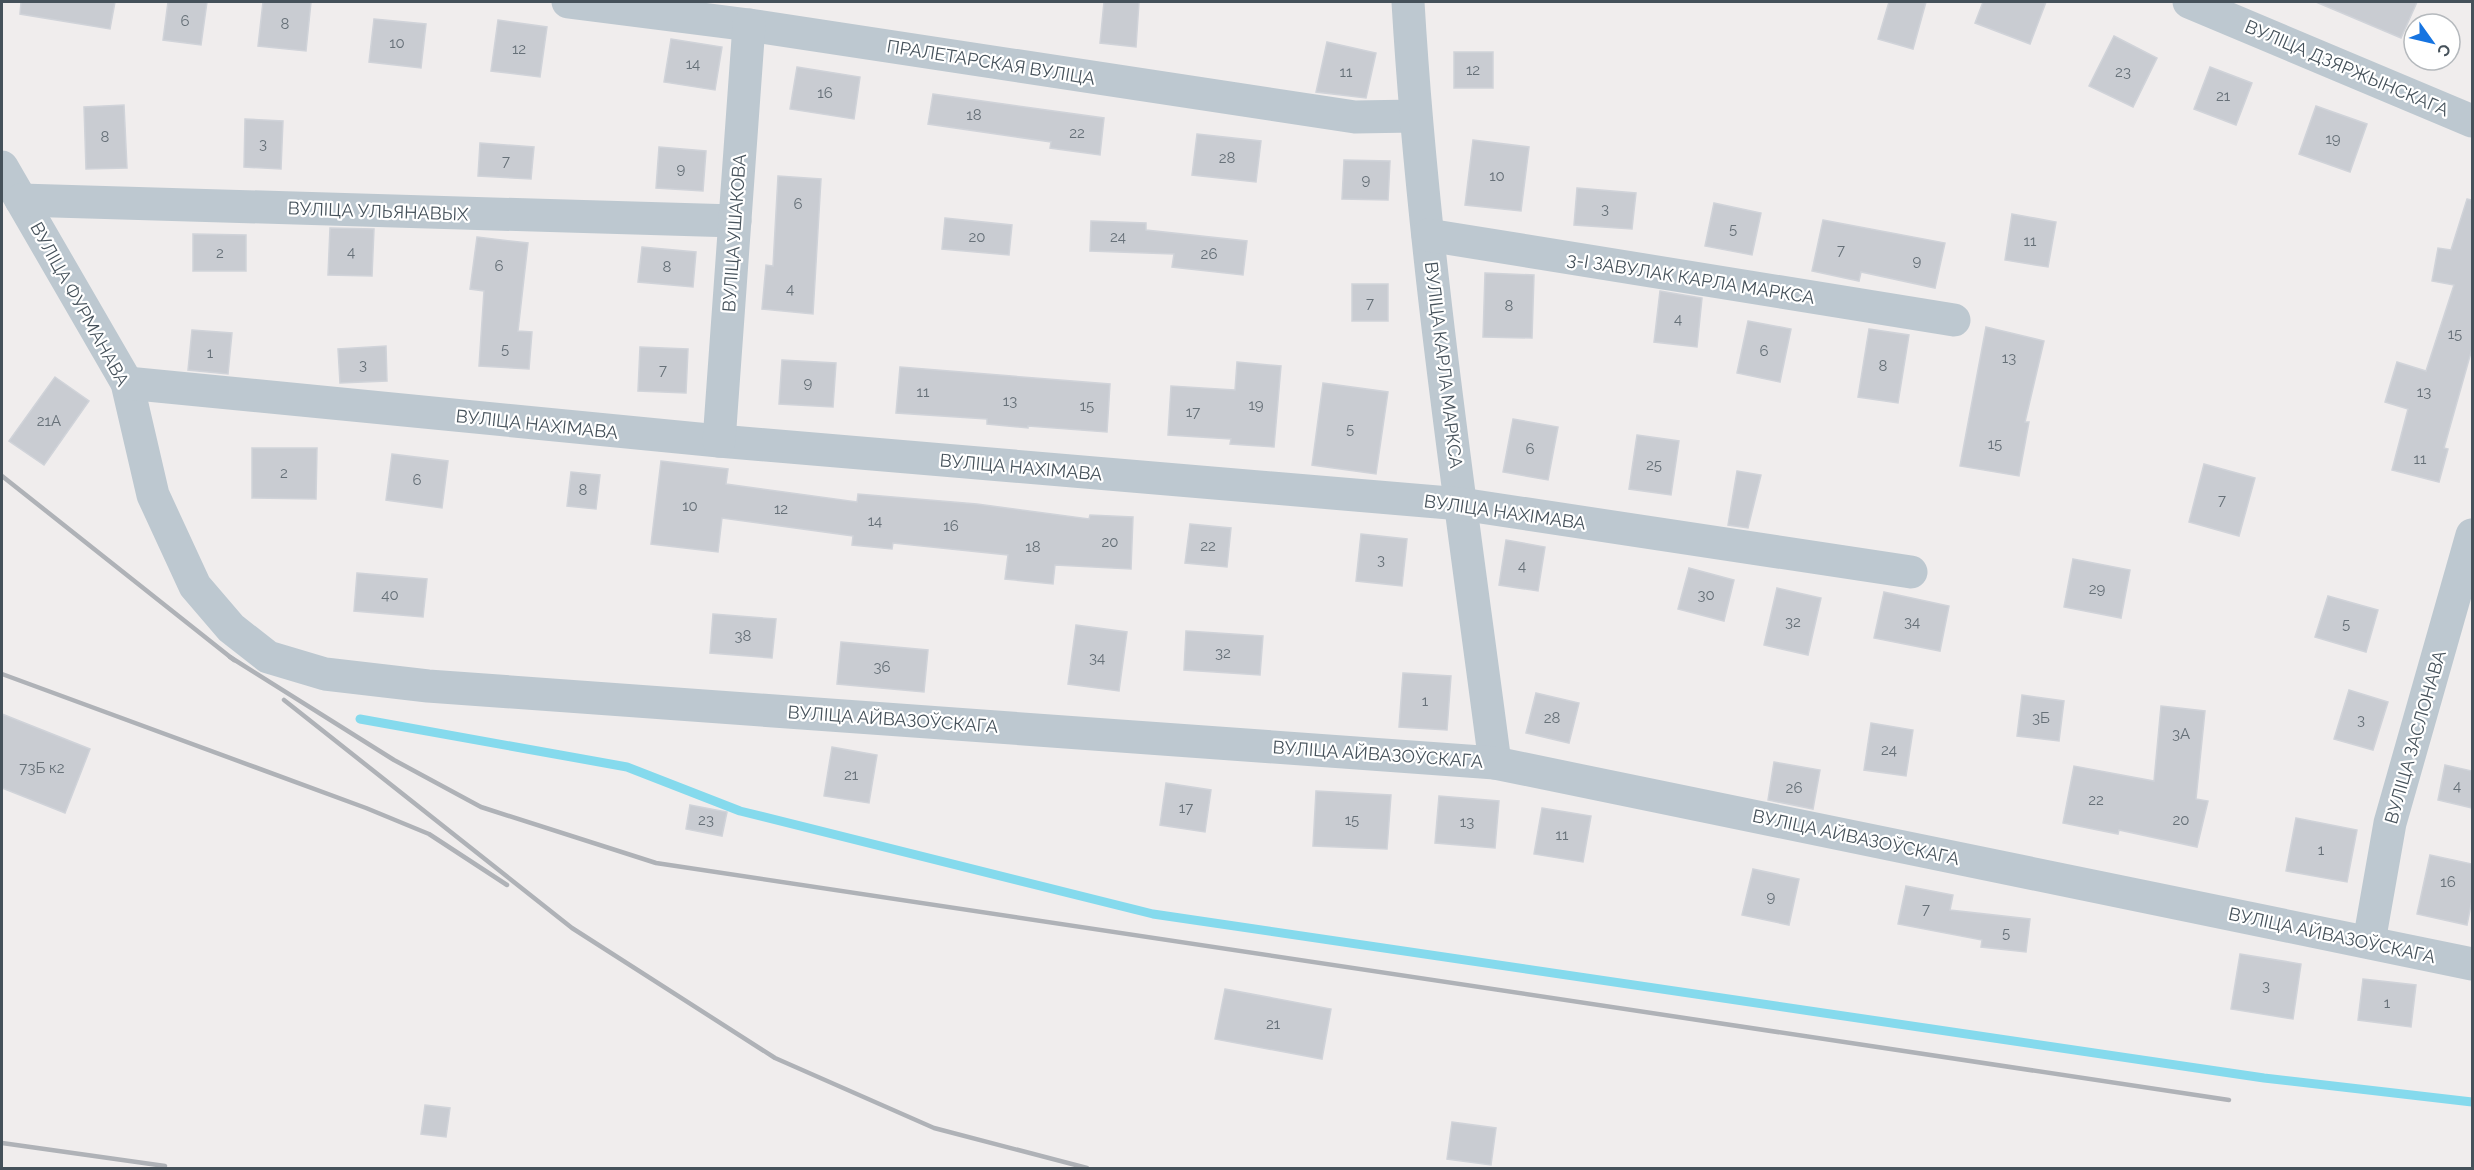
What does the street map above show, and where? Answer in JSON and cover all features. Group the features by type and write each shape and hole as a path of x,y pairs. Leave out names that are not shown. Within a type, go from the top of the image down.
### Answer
{"street":[{"name":"ПРАЛЕТАРСКАЯ ВУЛІЦА","path":"568,2 749,25 1355,117 1415,116"},
{"name":"ВУЛІЦА КАРЛА МАРКСА","path":"1408,2 1415,116 1428,235 1495,763"},
{"name":"ВУЛІЦА ДЗЯРЖЫНСКАГА","path":"2189,2 2472,121"},
{"name":"ВУЛІЦА УШАКОВА","path":"719,441 749,25"},
{"name":"ВУЛІЦА ФУРМАНАВА","path":"2,167 127,383 153,495 195,586 231,628 268,657"},
{"name":"ВУЛІЦА УЛЬЯНАВЫХ","path":"21,200 735,221"},
{"name":"3-І ЗАВУЛАК КАРЛА МАРКСА","path":"1428,235 1954,320"},
{"name":"ВУЛІЦА НАХІМАВА","path":"127,383 719,441 1461,504 1911,572"},
{"name":"ВУЛІЦА ЗАСЛОНАВА","path":"2369,942 2390,823 2472,535"},
{"name":"ВУЛІЦА АЙВАЗОЎСКАГА","path":"268,657 325,674 428,686 1495,763 2472,964"}],"building":[{"path":"21,2 115,2 110,29 20,14"},
{"path":"168,2 207,2 201,45 163,40"},
{"path":"263,2 311,2 306,51 258,46"},
{"path":"1104,2 1139,2 1136,47 1100,43"},
{"path":"1889,2 1926,2 1913,49 1878,39"},
{"path":"1983,2 2046,2 2030,44 1975,23"},
{"path":"2316,2 2417,2 2413,12 2402,12 2401,38"},
{"path":"374,19 426,24 421,68 369,62"},
{"path":"498,20 547,27 540,77 491,71"},
{"path":"2114,36 2157,58 2133,107 2089,86"},
{"path":"671,39 722,47 715,90 664,82"},
{"path":"1327,42 1376,53 1366,98 1316,92"},
{"path":"1454,52 1493,52 1493,88 1454,88"},
{"path":"797,67 860,77 854,119 790,109"},
{"path":"2210,67 2252,83 2236,125 2194,109"},
{"path":"933,94 1104,118 1100,155 1050,148 1051,142 928,124"},
{"path":"124,105 127,168 86,169 84,107"},
{"path":"2316,106 2367,124 2350,172 2299,154"},
{"path":"245,119 283,121 281,169 244,167"},
{"path":"1197,134 1261,141 1256,182 1192,175"},
{"path":"1473,140 1529,147 1521,211 1465,205"},
{"path":"480,143 534,147 531,179 478,176"},
{"path":"659,147 706,151 703,191 656,188"},
{"path":"1344,160 1390,161 1388,200 1342,199"},
{"path":"778,176 821,179 813,314 762,309 766,265 773,266"},
{"path":"1577,188 1636,193 1632,229 1574,225"},
{"path":"2467,199 2472,200 2472,349 2444,448 2448,449 2439,482 2392,470 2408,409 2385,402 2397,362 2426,371 2454,285 2432,281 2438,248 2451,250"},
{"path":"1714,203 1761,213 1752,255 1705,246"},
{"path":"2012,214 2056,222 2048,267 2005,260"},
{"path":"945,218 1012,225 1009,255 942,249"},
{"path":"1823,220 1945,243 1935,288 1861,272 1859,281 1812,271"},
{"path":"1091,221 1146,223 1146,230 1247,241 1243,275 1172,267 1174,254 1090,251"},
{"path":"330,228 374,229 372,276 328,275"},
{"path":"193,234 246,235 246,271 193,271"},
{"path":"477,237 528,243 518,331 532,332 529,369 479,366 484,291 470,289"},
{"path":"642,247 696,252 693,287 638,282"},
{"path":"1485,273 1534,275 1532,338 1483,337"},
{"path":"1352,284 1388,284 1388,321 1352,321"},
{"path":"1660,291 1702,298 1697,347 1654,342"},
{"path":"1748,321 1791,329 1780,382 1737,373"},
{"path":"1986,327 2044,341 2025,422 2029,422 2019,476 1960,466"},
{"path":"1869,329 1909,335 1898,403 1858,397"},
{"path":"192,330 232,333 228,374 188,370"},
{"path":"386,346 387,381 340,383 338,349"},
{"path":"640,347 688,349 686,393 638,391"},
{"path":"782,360 836,363 833,407 779,404"},
{"path":"1237,362 1281,366 1274,447 1230,444 1231,439 1168,435 1171,386 1235,390"},
{"path":"900,367 1110,384 1107,432 1028,426 1028,428 987,424 987,419 896,413"},
{"path":"55,377 89,401 44,465 9,441"},
{"path":"1323,383 1388,392 1376,474 1312,465"},
{"path":"1513,419 1558,427 1548,480 1503,472"},
{"path":"1637,435 1679,441 1671,495 1629,489"},
{"path":"252,448 317,448 316,499 252,498"},
{"path":"392,454 448,461 442,508 386,500"},
{"path":"661,461 728,469 726,484 857,502 858,494 977,504 1089,519 1090,515 1133,517 1131,569 1055,565 1053,584 1005,579 1008,555 893,543 892,549 852,545 853,536 722,518 718,552 651,544"},
{"path":"2204,464 2255,478 2239,536 2189,522"},
{"path":"1737,471 1761,475 1748,528 1728,525"},
{"path":"571,472 600,475 596,509 567,506"},
{"path":"1190,524 1231,528 1227,567 1185,563"},
{"path":"1361,534 1407,539 1402,586 1356,581"},
{"path":"1506,540 1545,547 1538,591 1499,585"},
{"path":"2073,559 2130,570 2121,618 2064,607"},
{"path":"1689,568 1734,580 1724,621 1678,609"},
{"path":"357,573 427,579 423,617 354,611"},
{"path":"1777,588 1821,598 1808,655 1764,645"},
{"path":"1884,592 1949,606 1940,651 1874,638"},
{"path":"2328,596 2378,610 2366,652 2315,637"},
{"path":"713,614 776,619 772,658 710,653"},
{"path":"1076,625 1127,632 1119,691 1068,684"},
{"path":"1186,631 1263,636 1260,675 1184,670"},
{"path":"841,642 928,650 924,692 837,684"},
{"path":"1403,673 1451,676 1447,730 1399,727"},
{"path":"2349,690 2388,702 2373,750 2334,739"},
{"path":"1536,693 1579,703 1569,743 1526,733"},
{"path":"2022,695 2064,701 2059,741 2017,736"},
{"path":"2161,706 2205,711 2196,799 2208,801 2197,847 2119,830 2118,834 2063,823 2074,766 2154,781"},
{"path":"2,714 90,749 65,813 2,788"},
{"path":"1871,723 1913,730 1906,776 1864,770"},
{"path":"832,747 877,755 869,803 824,796"},
{"path":"1774,762 1820,770 1813,809 1768,800"},
{"path":"2445,765 2472,771 2472,808 2438,800"},
{"path":"1166,783 1211,790 1205,832 1160,825"},
{"path":"1316,791 1391,795 1387,849 1313,846"},
{"path":"1439,796 1499,801 1495,848 1435,843"},
{"path":"690,805 727,812 722,836 686,829"},
{"path":"1542,808 1591,816 1583,862 1534,854"},
{"path":"2296,818 2357,830 2347,882 2286,871"},
{"path":"2430,855 2472,864 2472,900 2467,925 2417,914"},
{"path":"1753,869 1799,879 1789,925 1742,915"},
{"path":"1906,886 1953,895 1950,910 2030,919 2026,952 1981,947 1982,940 1898,924"},
{"path":"2240,954 2301,964 2293,1019 2231,1009"},
{"path":"2363,979 2416,985 2411,1027 2358,1020"},
{"path":"1225,989 1331,1009 1322,1059 1215,1039"},
{"path":"425,1105 450,1108 446,1137 421,1134"},
{"path":"1452,1122 1496,1128 1491,1165 1447,1159"}],"waterway":[{"path":"360,719 627,767 740,811 1153,914 2264,1078 2472,1102"}],"railway":[{"path":"2,476 234,660"},
{"path":"230,657 394,760 481,807 656,863 2229,1100"},
{"path":"2,674 366,808 429,834 507,885"},
{"path":"284,700 572,928 775,1058 934,1128 1087,1168"},
{"path":"2,1143 165,1166"}]}
